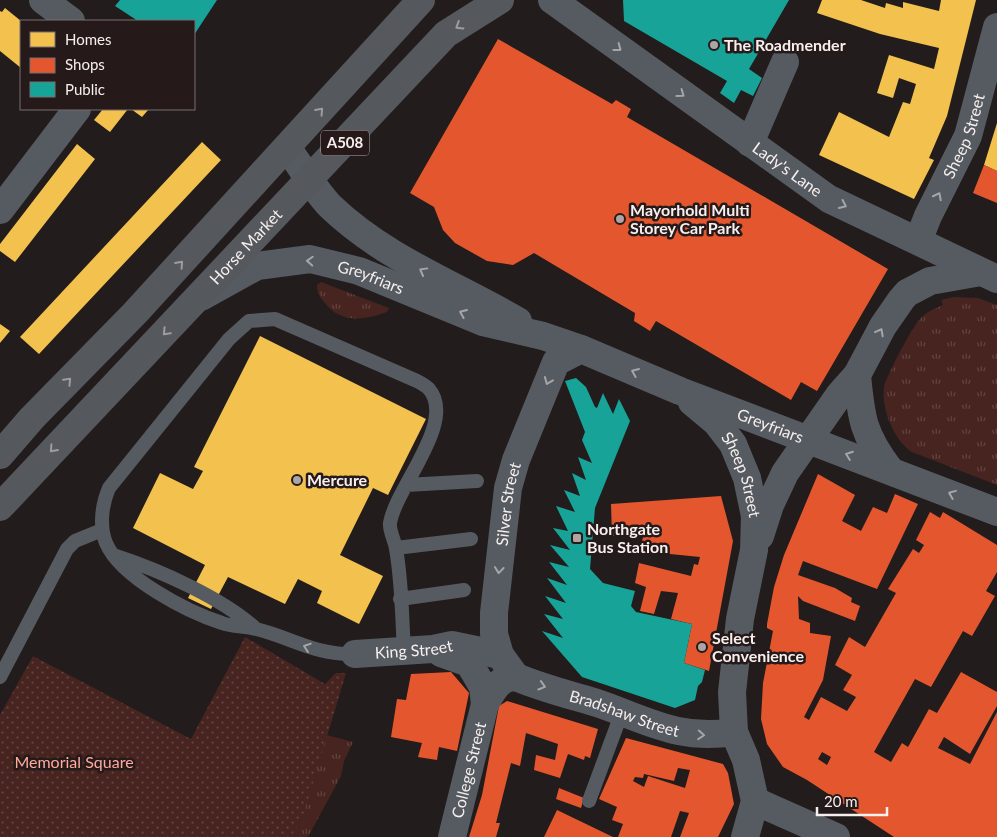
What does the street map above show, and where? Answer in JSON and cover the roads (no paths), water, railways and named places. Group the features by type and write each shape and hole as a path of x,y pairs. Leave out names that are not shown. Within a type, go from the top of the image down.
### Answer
{"highway":[{"name":"Horse Market","path":"0,507 62,439 311,180 446,34 500,0"},
{"name":"A508","path":"0,455 32,418 135,313 287,148 417,2"}],"street":[{"name":"Lady's Lane","path":"552,0 829,199 989,276"},
{"name":"Lady's Lane","path":"584,0 583,9 596,31"},
{"name":"Sheep Street","path":"918,241 928,216 968,136 997,27"},
{"path":"750,143 785,62"},
{"path":"0,210 76,110"},
{"name":"Greyfriars","path":"287,148 329,204 353,227 380,247 486,302 543,336"},
{"name":"Greyfriars","path":"200,297 257,266 310,259 359,271 483,322 543,336 581,349 680,391 997,512"},
{"path":"809,440 840,394 857,375 892,311 907,293 930,281 989,276"},
{"name":"Silver Street","path":"508,666 494,634 494,613 508,488 516,460 556,362 581,349"},
{"path":"857,375 862,419 866,432 874,450 890,470"},
{"name":"Sheep Street","path":"680,391 716,422 732,444 752,497 756,516 754,550 735,656 732,718 734,732 746,760 755,801"},
{"name":"Sheep Street","path":"754,550 770,505 785,473 809,440"},
{"name":"King Street","path":"354,654 404,652 452,645 508,666"},
{"name":"College Street","path":"433,649 469,663 483,687 485,704"},
{"name":"College Street","path":"452,837 485,704 500,682 506,677 508,666"},
{"name":"Bradshaw Street","path":"508,666 668,730 692,735 710,736 734,732"},
{"path":"746,837 755,801 836,837"}],"lane":[{"path":"354,654 333,654 313,650 256,629 225,624 168,600 130,572 114,556 106,544 102,530 104,498 109,488 237,330 249,321 261,318 274,319 417,381 429,388 435,400 438,416 430,437 406,484 390,524 396,548 404,652"},
{"path":"406,484 477,481"},
{"path":"0,676 67,549 75,541 102,530"},
{"path":"396,548 471,539"},
{"path":"114,556 135,562 221,603 241,615 256,629"},
{"path":"400,599 464,590"},
{"path":"589,801 622,712"}],"place":[{"name":"The Roadmender","path":"714,45"},
{"name":"Mayorhold Multi Storey Car Park","path":"620,219"},
{"name":"Mercure","path":"297,480"},
{"name":"Northgate Bus Station","path":"577,538"},
{"name":"Select Convenience","path":"702,647"}],"park label":[{"name":"Memorial Square","path":"74,762"}]}
